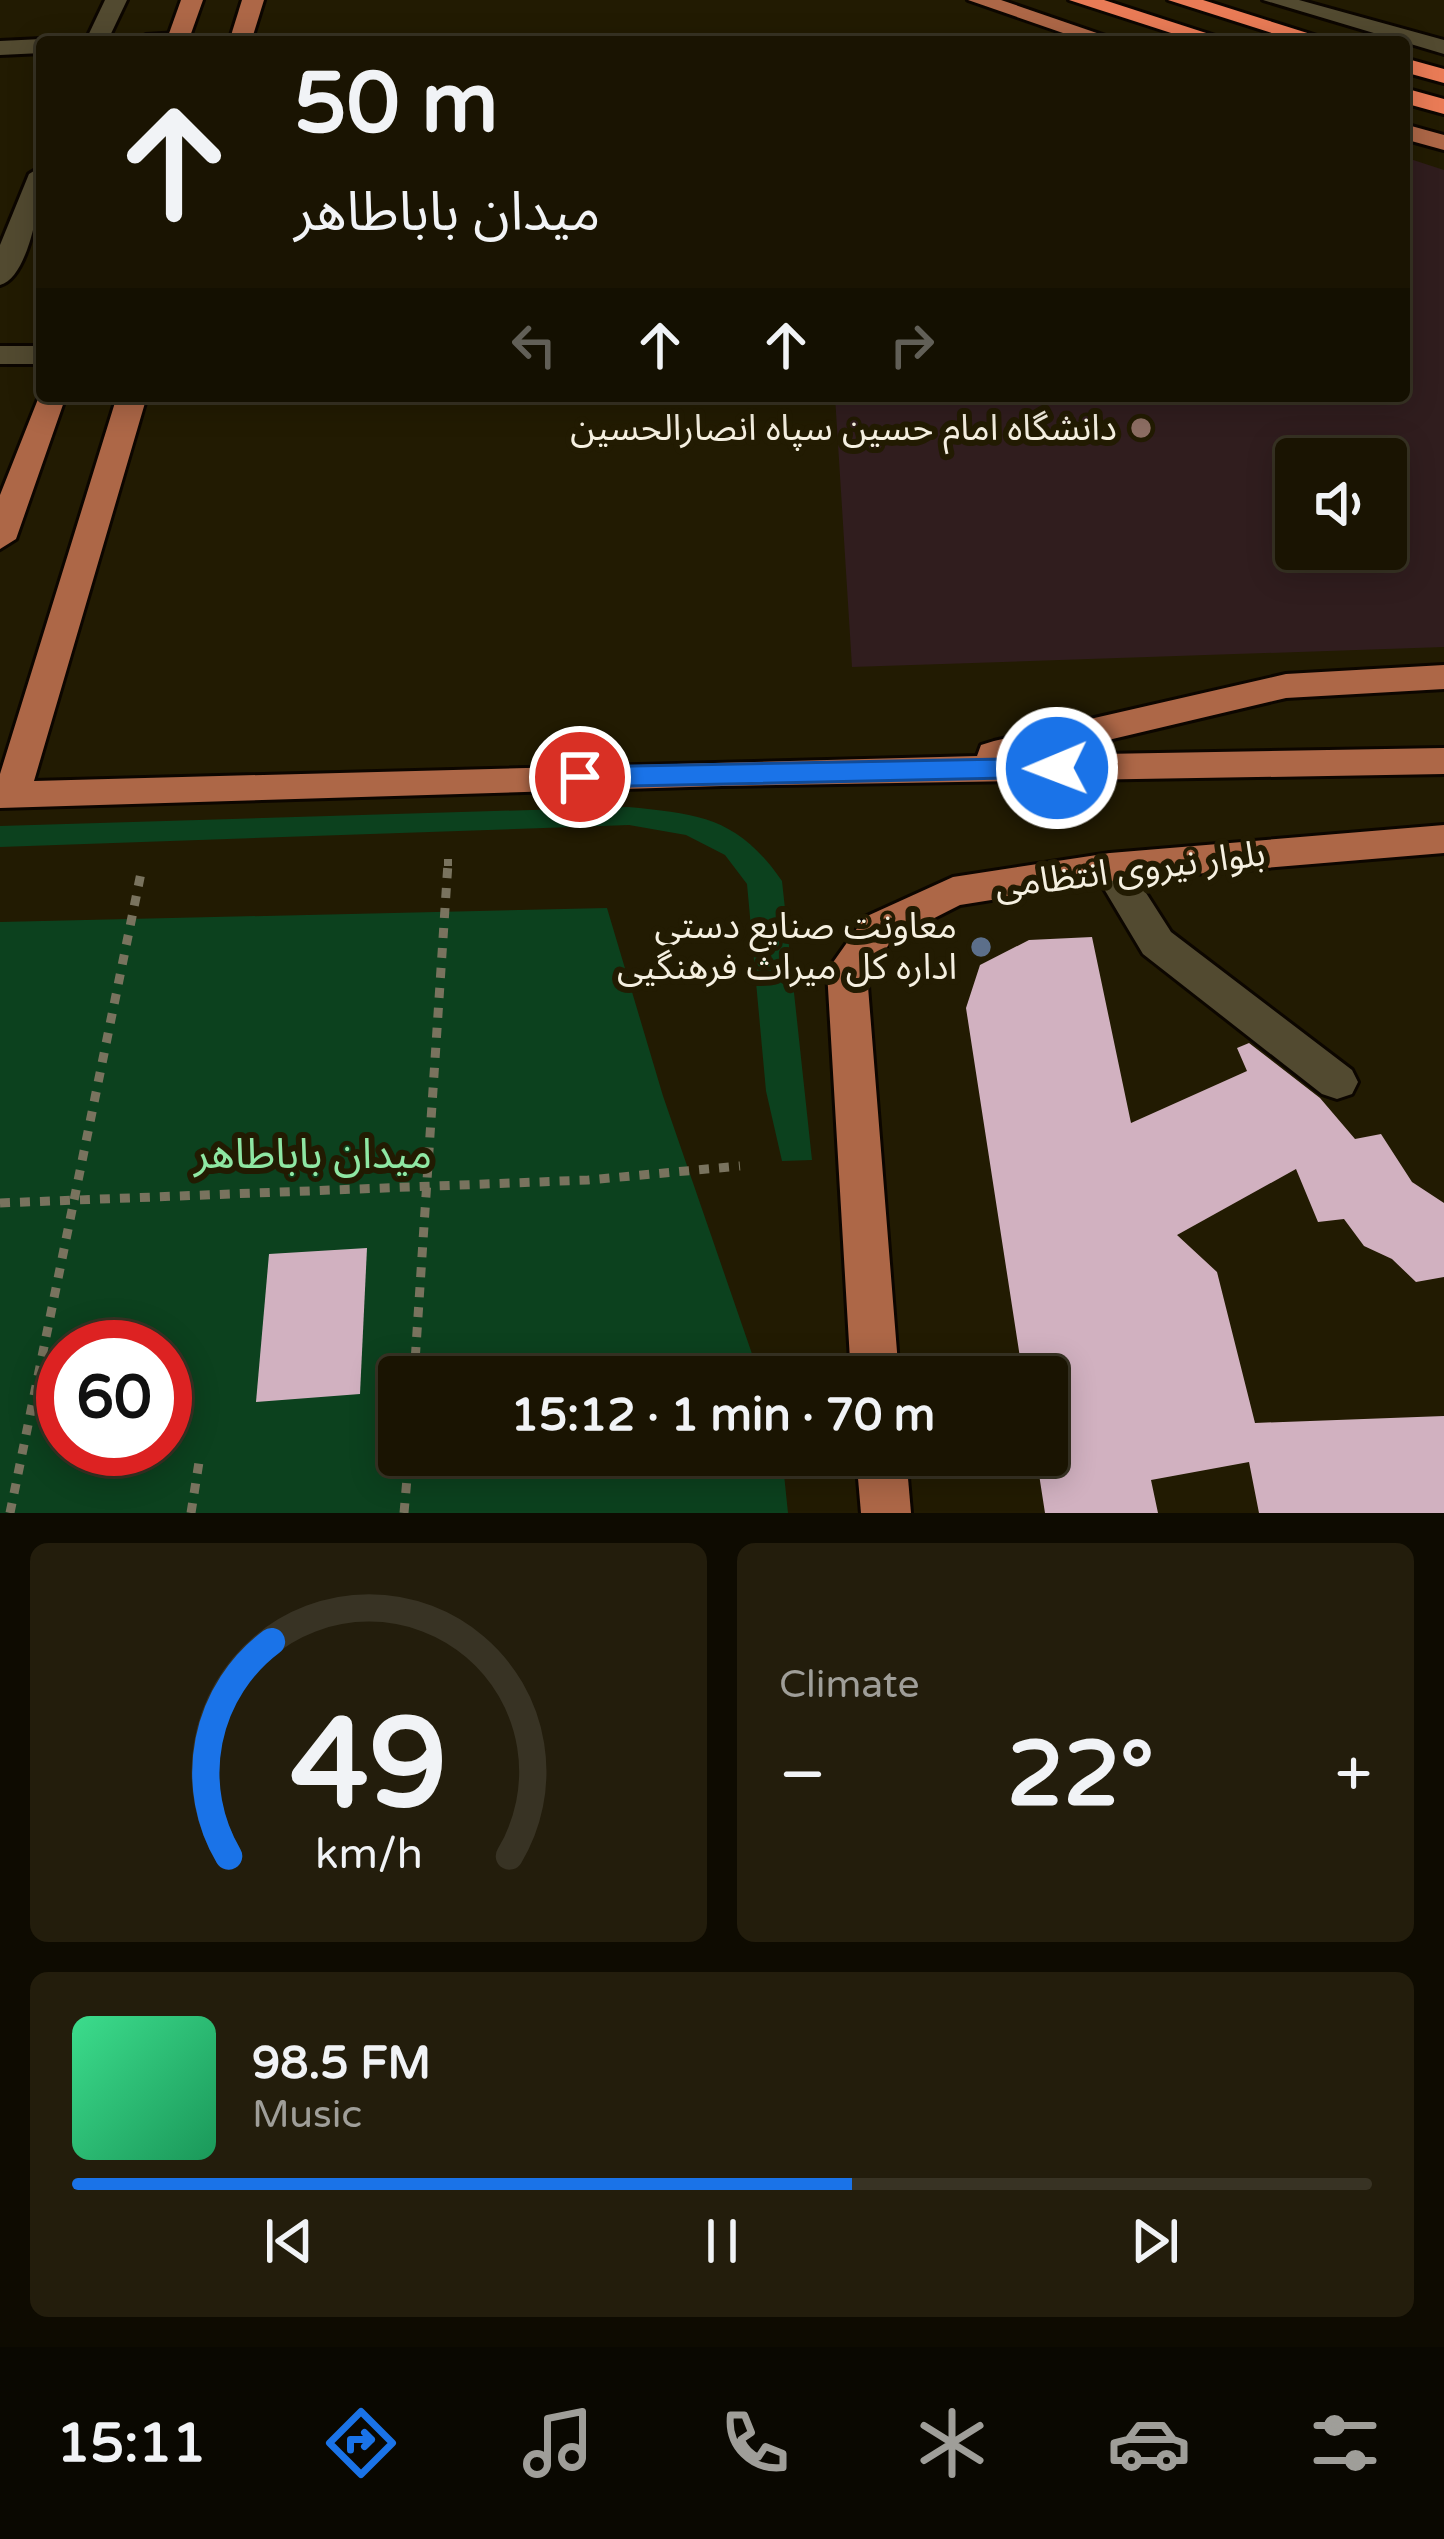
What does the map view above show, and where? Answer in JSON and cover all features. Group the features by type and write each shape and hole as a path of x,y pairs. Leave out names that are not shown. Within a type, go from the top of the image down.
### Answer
{"highway":[{"path":"1080,0 1203,36"},
{"path":"1179,0 1304,36"},
{"path":"1410,67 1444,76"},
{"path":"1410,97 1444,106"}],"main road":[{"path":"180,36 192,0"},
{"path":"242,36 253,0"},
{"path":"979,0 1093,36"},
{"path":"1410,133 1444,143"},
{"path":"0,539 49,402"},
{"path":"130,402 44,690 6,795 722,773 1434,760"},
{"path":"923,770 1286,686 1444,676"},
{"path":"0,709 44,690"},
{"name":"بلوار نیروی انتظامی","path":"874,1356 847,971 879,928 953,892 1110,867 1444,839"},
{"path":"883,1476 886,1513"}],"street":[{"path":"99,36 116,0"},
{"path":"1274,0 1404,36"},
{"path":"1410,38 1444,47"},
{"path":"0,48 36,46"},
{"path":"0,183 36,179"},
{"path":"0,277 36,191"},
{"path":"0,355 36,355"},
{"path":"1110,867 1156,943 1337,1082"}],"path":[{"path":"416,1356 448,859"},
{"path":"10,1513 142,868"},
{"path":"0,1203 588,1180 740,1166"},
{"path":"191,1513 199,1462"},
{"path":"404,1513 407,1476"}],"shaded area":[{"name":"دانشگاه امام حسین سپاه انصارالحسین","path":"1410,159 1444,170 1444,647 852,667 835,402 1410,402"}],"green space":[{"path":"628,807 716,823 750,844 782,881 812,1160 782,1161 766,1091 747,884 725,855 686,835 629,825 0,847 0,826"},
{"name":"میدان باباطاهر","path":"607,908 663,1096 753,1356 378,1356 378,1476 784,1476 788,1513 0,1513 0,922"}],"building":[{"path":"1092,937 1131,1123 1247,1071 1237,1048 1249,1043 1320,1098 1355,1139 1381,1134 1412,1182 1444,1203 1444,1277 1416,1282 1392,1259 1364,1246 1344,1219 1318,1222 1296,1169 1177,1235 1217,1272 1255,1423 1444,1416 1444,1513 1259,1513 1249,1462 1151,1480 1158,1513 1045,1513 1039,1476 1068,1476 1068,1356 1020,1356 966,1008 980,965 1029,940"},
{"path":"367,1248 360,1394 256,1402 269,1254"}],"place":[{"name":"دانشگاه امام حسین سپاه انصارالحسین","path":"1141,428"},
{"name":"معاونت صنایع دستی اداره کل میراث فرهنگیی","path":"981,947"}],"route":[{"path":"580,777 1057,768"}]}
